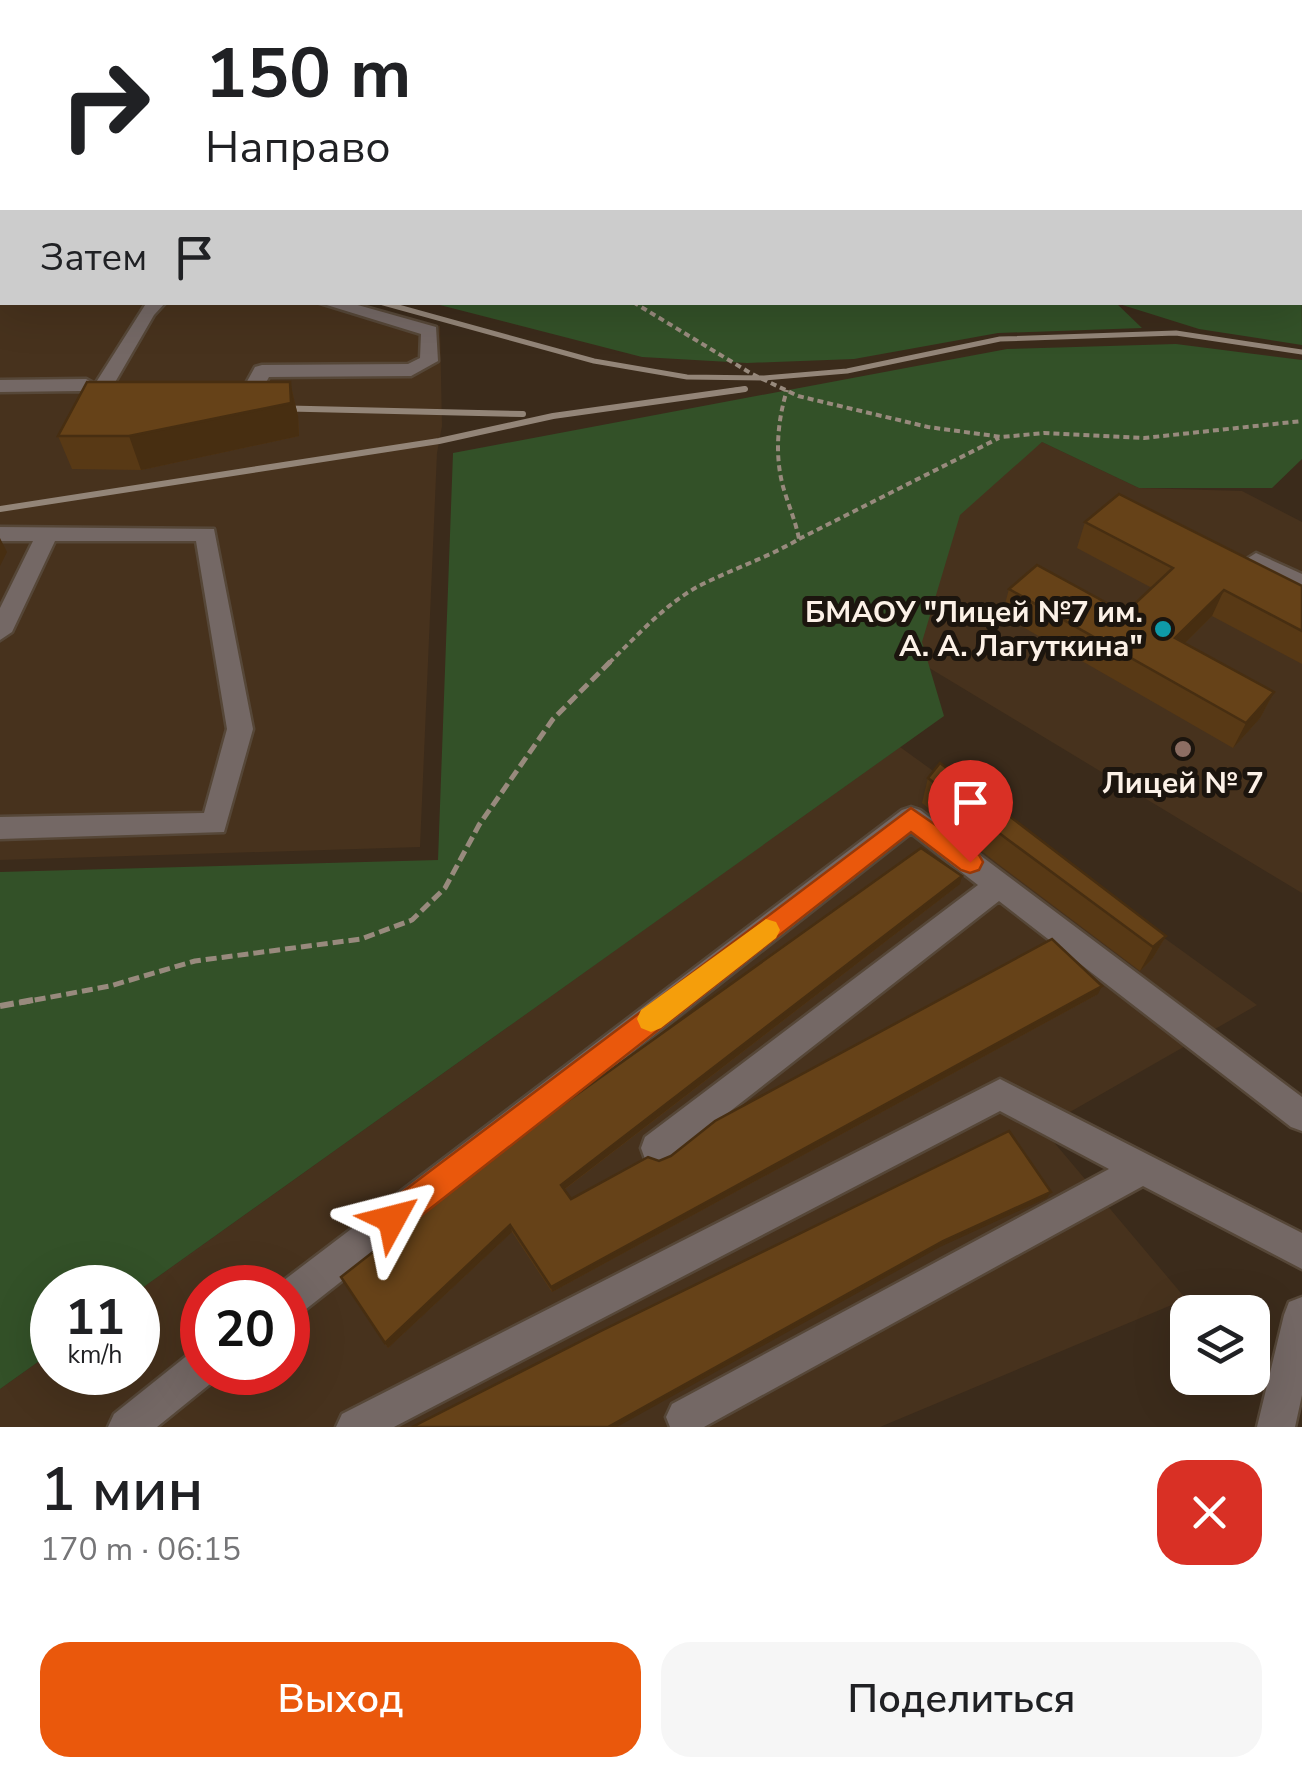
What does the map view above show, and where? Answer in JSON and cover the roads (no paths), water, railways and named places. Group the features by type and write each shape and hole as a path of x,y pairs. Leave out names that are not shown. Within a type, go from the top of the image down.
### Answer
{"street":[{"path":"96,397 155,305"},
{"path":"212,394 251,393 262,371 411,370 429,361 430,331 336,305"},
{"path":"0,386 86,386 96,397 135,396"},
{"path":"0,534 206,534 240,730 214,824 0,828"},
{"path":"0,632 48,535"},
{"path":"1256,560 1302,584"},
{"path":"310,1283 911,818 1302,1116"},
{"path":"657,1148 999,885"},
{"path":"355,1427 1000,1094 1302,1252"},
{"path":"685,1418 1142,1169"},
{"path":"1276,1427 1302,1315"},
{"path":"127,1427 180,1385"}],"railway":[{"path":"391,305 594,361 687,377 764,378 847,371 1000,339 1176,333 1302,352"},
{"path":"0,509 439,441 553,416 745,389 730,391"},
{"path":"268,408 523,414"}],"place":[{"name":"БМАОУ \"Лицей №7 им. А. А. Лагуткина\"","path":"1163,629"},
{"name":"Лицей № 7","path":"1183,749"}]}
